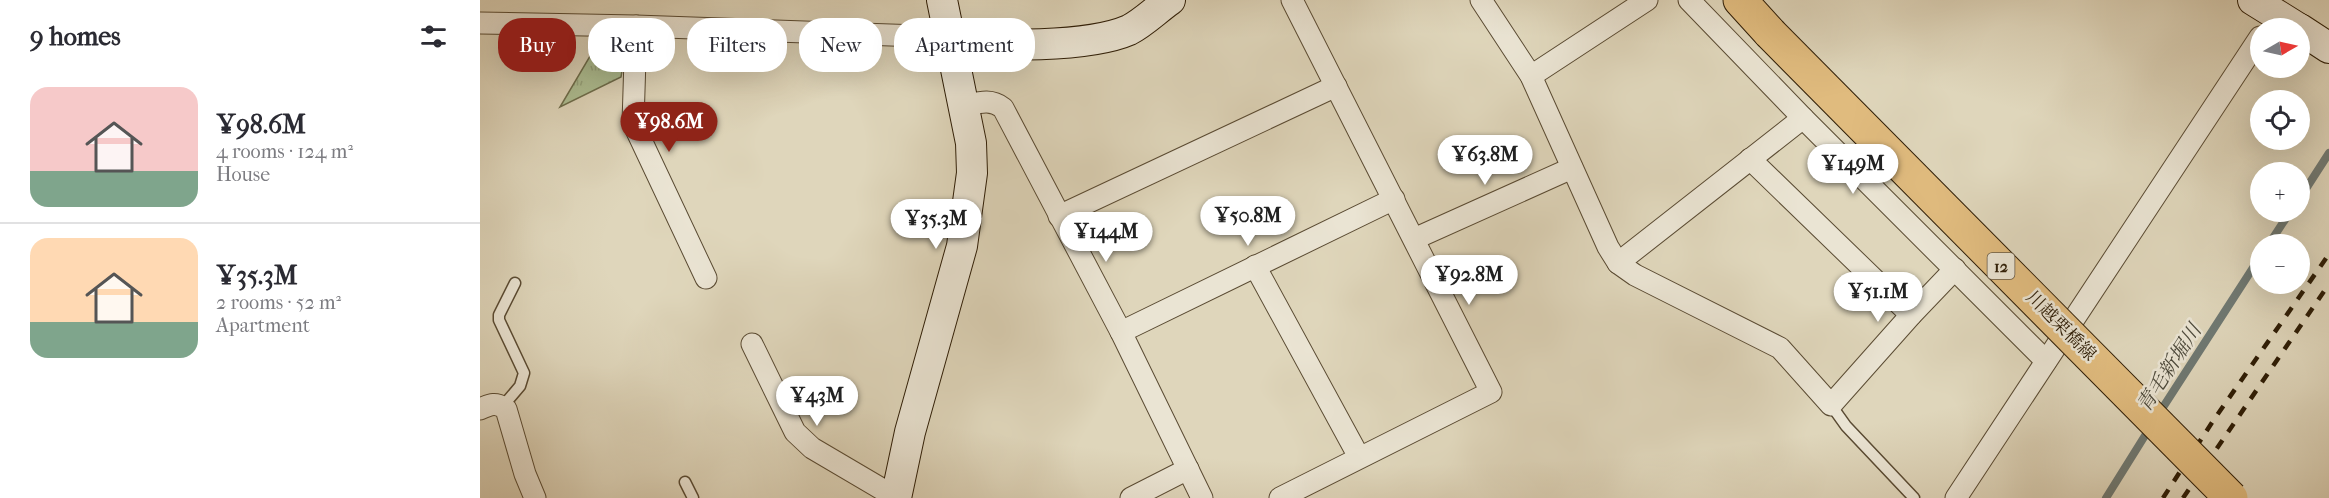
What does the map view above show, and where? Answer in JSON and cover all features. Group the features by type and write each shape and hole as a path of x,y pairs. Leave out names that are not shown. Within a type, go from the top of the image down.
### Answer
{"main road":[{"name":"川越栗橋線","path":"1740,0 1770,33 2231,498"}],"street":[{"path":"942,0 945,18"},
{"path":"1035,42 1088,40 1129,30 1170,0"},
{"path":"1280,498 1491,392 1292,0"},
{"path":"1481,0 1531,76 1608,248 1618,263 1635,274 1780,348 1831,405 1955,269"},
{"path":"1531,76 1647,0"},
{"path":"1689,0 1803,118 2046,361"},
{"path":"480,23 588,25"},
{"path":"675,27 894,35"},
{"path":"2310,38 2329,48"},
{"path":"1956,498 2250,59"},
{"path":"635,72 633,123 706,279"},
{"path":"752,344 800,439 896,498 910,432 962,246 972,173 971,143 956,72"},
{"path":"1059,216 1336,86"},
{"path":"963,106 984,101 996,103 1003,108 1121,332 1202,498"},
{"path":"1618,263 1803,118"},
{"path":"1750,159 1911,315"},
{"path":"1414,239 1572,168"},
{"path":"1121,332 1394,199"},
{"path":"1255,266 1359,457"},
{"path":"480,409 490,404 499,404 506,409 525,474 535,498"},
{"path":"1131,498 1188,469"}],"lane":[{"path":"503,406 520,386 524,373 499,320 499,315 515,283"},
{"path":"1831,405 1846,426 1914,498"},
{"path":"686,482 693,498"}],"green space":[{"path":"588,59 588,72 622,72 621,77 560,107"}],"waterway":[{"name":"青毛新堀川","path":"2310,182 2329,153"},
{"name":"青毛新堀川","path":"2276,234 2283,222"},
{"name":"青毛新堀川","path":"2158,415 2250,272"},
{"name":"青毛新堀川","path":"2106,498 2151,426"}],"railway":[{"path":"2163,498 2213,421 2329,254"},
{"path":"2183,498 2329,284"}]}
